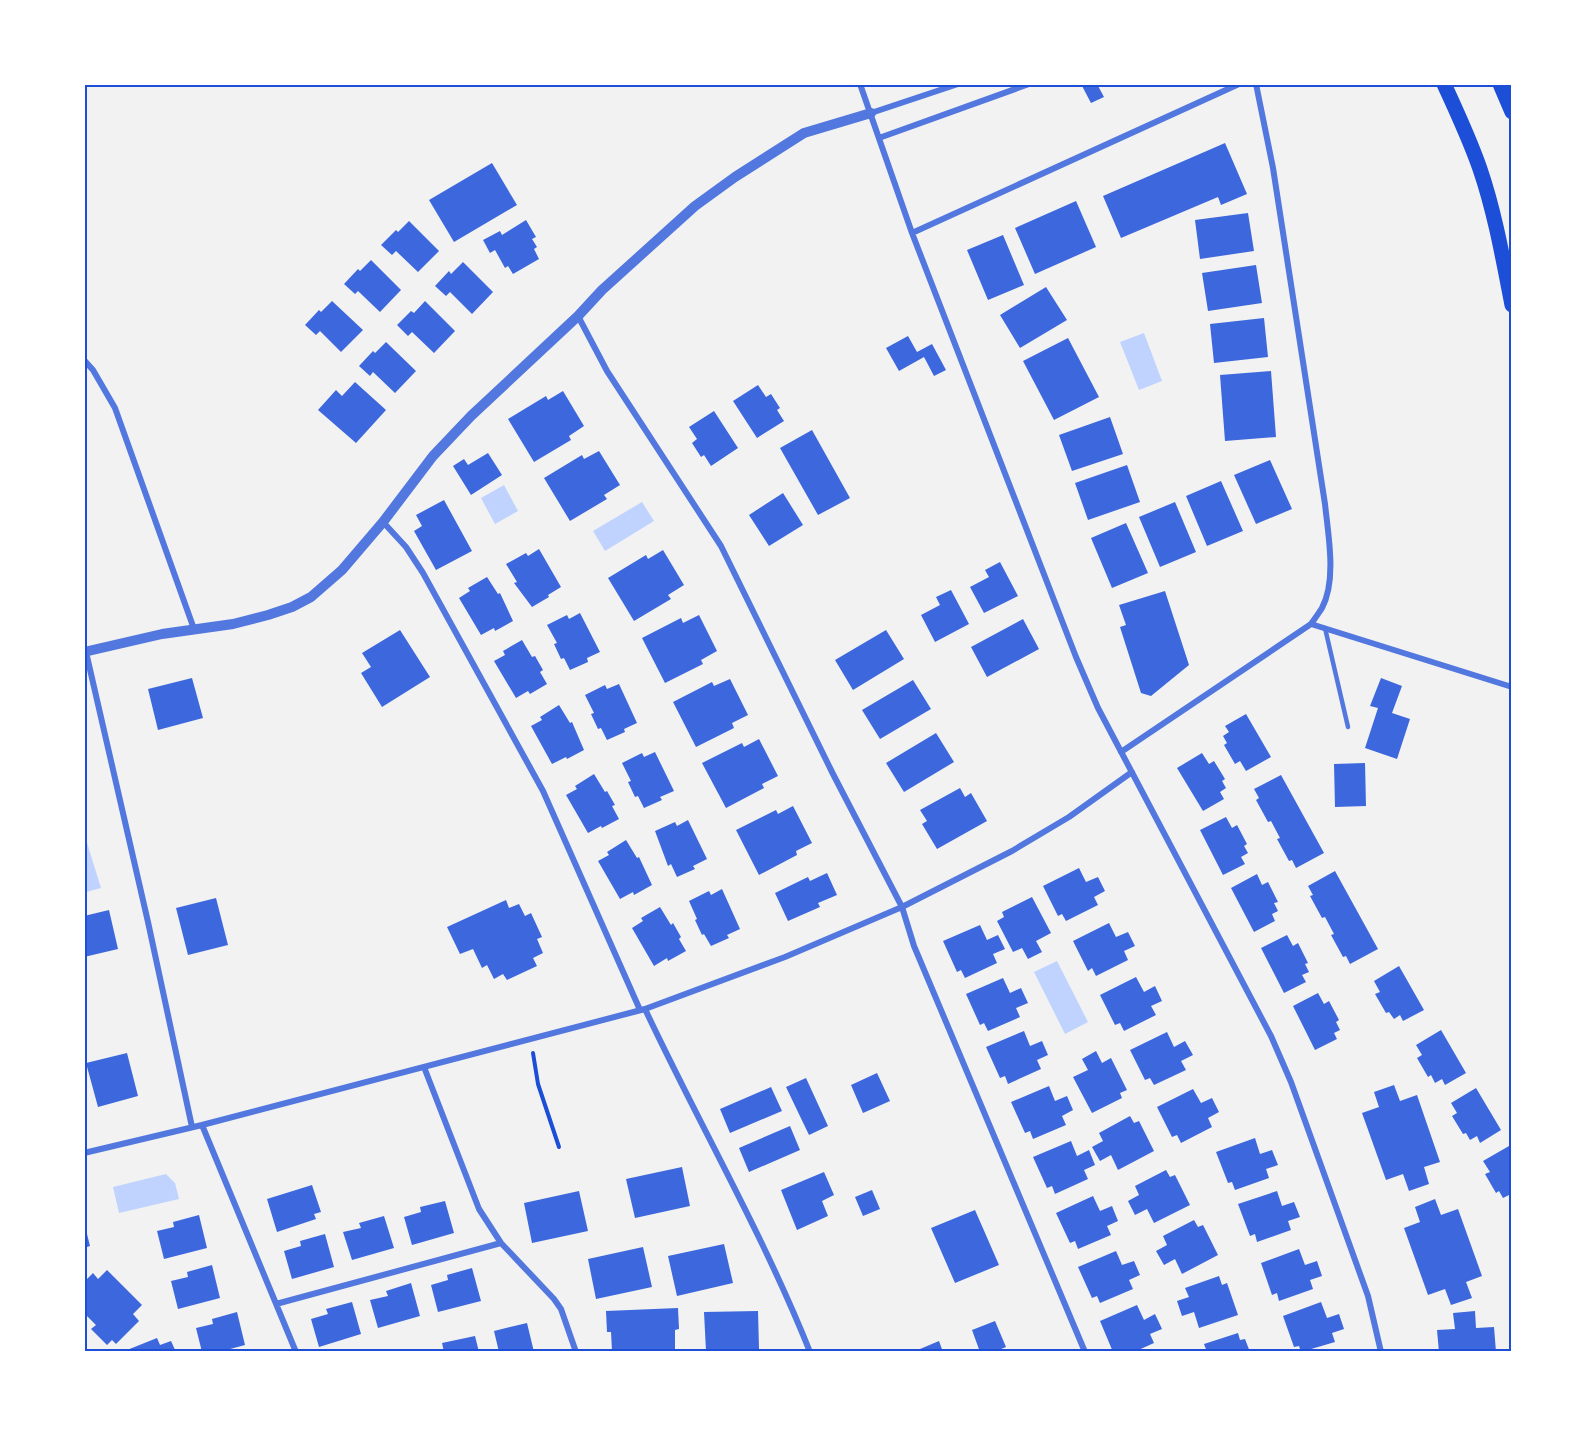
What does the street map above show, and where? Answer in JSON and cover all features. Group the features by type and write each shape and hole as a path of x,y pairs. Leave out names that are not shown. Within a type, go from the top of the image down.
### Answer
{"main road":[{"path":"1444,84 1465,129 1480,170 1494,218 1512,305"},
{"path":"1500,84 1512,112"}],"street":[{"path":"860,84 912,233 1076,657 1098,708 1271,1036 1291,1082 1368,1296 1381,1352"},
{"path":"192,1128 151,934 85,652 123,642 233,624 292,607 311,597 342,570 433,456 471,416 578,316 602,290 695,206 735,177 804,133 958,84"},
{"path":"879,138 1029,84"},
{"path":"912,233 1239,84"},
{"path":"1121,752 1311,624 1323,606 1328,589 1330,544 1273,168 1256,84"},
{"path":"578,316 607,371 721,546 833,774 902,907 914,946 1085,1352"},
{"path":"84,360 93,370 115,408 194,629"},
{"path":"382,522 405,547 423,573 543,791 642,1010 710,1137 776,1271 810,1352"},
{"path":"1311,624 1512,687"},
{"path":"84,1153 192,1128 530,1040 642,1010 706,988 902,907 1012,851 1069,817 1132,772"},
{"path":"424,1067 479,1209 501,1243 554,1299 561,1310 576,1352"},
{"path":"202,1125 296,1352"},
{"path":"276,1304 501,1243"}],"lane":[{"path":"1325,628 1348,727"}],"path":[{"path":"530,1040 538,1084 559,1148"}],"water":[{"path":"1144,333 1162,381 1139,390 1120,342"},
{"path":"504,485 518,511 495,524 481,498"},
{"path":"642,502 654,521 605,551 593,531"},
{"path":"84,833 101,888 86,892 84,886"},
{"path":"1057,961 1088,1022 1065,1034 1034,972"},
{"path":"166,1174 175,1183 179,1199 119,1213 113,1187"}],"building":[{"path":"1081,84 1097,84 1104,97 1091,103"},
{"path":"1225,143 1247,194 1221,205 1218,197 1121,238 1103,196"},
{"path":"492,163 517,205 454,242 429,200"},
{"path":"1076,201 1096,247 1035,274 1015,228"},
{"path":"1248,213 1254,251 1200,259 1195,220"},
{"path":"526,220 536,237 532,239 537,247 534,249 539,259 513,274 508,266 505,268 495,250 490,253 483,240 500,231 502,235"},
{"path":"409,221 439,251 418,272 396,251 392,255 381,245"},
{"path":"1003,235 1024,285 988,300 967,250"},
{"path":"371,260 401,290 380,312 358,291 355,294 344,284 358,269 360,271"},
{"path":"463,262 493,292 472,314 450,292 446,296 435,286 449,271 451,274"},
{"path":"1256,265 1262,303 1208,311 1202,273"},
{"path":"1046,287 1067,320 1020,348 1000,315"},
{"path":"332,301 363,330 341,352 320,331 316,335 305,325 319,310 321,312"},
{"path":"425,301 455,331 434,353 412,332 408,336 397,325 411,311 414,313"},
{"path":"1264,318 1268,357 1214,363 1210,324"},
{"path":"908,336 917,352 932,344 946,370 934,376 924,357 899,371 886,348"},
{"path":"1068,338 1099,397 1054,420 1023,361"},
{"path":"386,342 416,371 395,393 373,372 370,376 359,366 373,351 375,353"},
{"path":"1271,371 1276,437 1225,441 1220,375"},
{"path":"355,382 386,410 356,443 318,410 336,390 342,396"},
{"path":"758,385 766,397 771,394 780,408 777,410 784,421 757,438 733,401"},
{"path":"563,391 584,426 569,436 571,440 534,462 508,419 546,396 548,400"},
{"path":"714,411 738,448 711,466 704,455 701,457 692,443 697,439 689,427"},
{"path":"1110,417 1123,454 1072,471 1059,435"},
{"path":"812,430 850,498 818,515 780,448"},
{"path":"599,451 620,485 604,495 607,499 570,521 544,478 582,455 584,459"},
{"path":"488,453 502,475 471,495 453,466 464,459 468,465"},
{"path":"1270,460 1292,509 1256,524 1234,475"},
{"path":"1127,465 1140,502 1088,520 1075,483"},
{"path":"1221,481 1243,531 1207,546 1186,496"},
{"path":"783,493 803,525 769,546 749,515"},
{"path":"444,500 472,551 436,570 414,531 422,526 416,515"},
{"path":"1175,502 1196,552 1160,567 1139,517"},
{"path":"1126,523 1148,573 1112,588 1091,538"},
{"path":"539,549 561,587 532,607 514,583 517,582 506,564 526,553 528,556"},
{"path":"663,550 684,585 668,595 671,599 634,621 608,578 646,555 648,559"},
{"path":"1000,562 1018,596 984,613 970,587 989,577 985,570"},
{"path":"487,577 498,594 500,593 513,621 495,631 494,628 481,635 459,598 470,591 468,588"},
{"path":"951,590 969,624 935,642 921,615 940,605 936,597"},
{"path":"1165,591 1189,665 1151,696 1141,693 1120,627 1126,625 1119,605"},
{"path":"580,613 600,652 587,658 588,662 570,670 564,658 561,659 554,644 557,643 547,625 567,615 569,619"},
{"path":"699,615 717,651 701,660 703,664 665,683 642,638 681,618 683,623"},
{"path":"1023,619 1039,649 987,677 971,647"},
{"path":"400,630 430,677 382,707 361,673 371,667 362,653"},
{"path":"886,630 904,659 853,690 835,660"},
{"path":"522,640 543,670 540,672 547,684 530,694 528,691 516,698 494,661 505,655 503,651"},
{"path":"192,678 203,718 158,730 148,689"},
{"path":"1381,678 1402,686 1392,713 1410,719 1397,759 1365,748 1378,708 1370,706"},
{"path":"730,679 748,715 732,723 734,728 696,747 673,702 712,682 714,686"},
{"path":"913,680 931,709 880,739 862,710"},
{"path":"619,684 637,723 624,729 625,732 607,740 601,728 598,729 591,714 594,713 585,695 605,685 607,689"},
{"path":"559,705 570,723 572,722 584,750 552,764 531,726 542,720 540,717"},
{"path":"1246,714 1271,757 1246,771 1240,761 1235,764 1224,745 1227,743 1223,736 1229,732 1225,726"},
{"path":"936,733 954,762 904,792 886,763"},
{"path":"759,739 778,776 762,784 764,788 726,808 702,763 742,743 744,747"},
{"path":"655,752 674,791 660,797 662,800 644,808 638,796 635,797 628,782 631,781 622,763 642,753 644,757"},
{"path":"1202,753 1209,764 1214,761 1225,779 1222,781 1226,788 1220,792 1224,799 1203,811 1177,768"},
{"path":"1365,763 1366,806 1335,807 1334,764"},
{"path":"594,774 615,805 612,806 619,819 588,833 566,795 577,789 575,786"},
{"path":"1281,775 1324,853 1296,868 1292,860 1289,861 1277,839 1280,838 1271,821 1268,822 1256,800 1259,798 1254,789"},
{"path":"960,788 965,797 971,793 987,821 937,849 922,824 927,821 920,810"},
{"path":"793,806 812,843 796,851 797,855 759,875 736,830 776,810 778,814"},
{"path":"1226,817 1232,828 1237,825 1247,844 1244,846 1248,853 1241,857 1245,864 1223,875 1200,830"},
{"path":"688,820 707,859 693,866 695,869 677,877 671,864 668,866 655,831 675,822 677,826"},
{"path":"626,840 637,858 639,857 652,885 634,895 633,892 620,899 598,861 609,855 607,852"},
{"path":"1079,868 1086,882 1098,877 1105,891 1094,897 1098,905 1066,921 1062,914 1058,916 1043,886"},
{"path":"1335,871 1378,949 1350,964 1346,956 1343,957 1331,935 1334,934 1325,917 1322,918 1310,896 1313,895 1308,886"},
{"path":"827,873 837,895 818,903 820,907 788,921 775,893 808,877 810,881"},
{"path":"1257,874 1262,885 1268,882 1278,902 1274,903 1278,911 1272,914 1275,921 1254,932 1231,888"},
{"path":"722,889 740,929 727,935 729,938 711,946 704,934 702,935 689,901 709,891 711,895"},
{"path":"1032,897 1051,933 1036,941 1042,952 1028,959 1022,948 1013,952 997,921 1004,917 1002,912"},
{"path":"216,898 228,945 188,955 176,908"},
{"path":"506,900 509,908 519,904 525,916 531,913 542,937 537,939 543,953 533,958 537,966 507,980 503,974 494,979 487,965 482,968 473,949 460,954 447,927"},
{"path":"660,907 671,925 673,923 686,951 654,966 632,928 643,921 641,918"},
{"path":"109,910 118,949 84,957 84,916"},
{"path":"1109,923 1116,937 1128,932 1135,946 1124,951 1128,960 1096,976 1092,968 1088,971 1073,941"},
{"path":"980,925 987,940 998,935 1005,949 993,954 997,963 965,978 961,970 957,972 943,941"},
{"path":"1287,935 1293,946 1298,943 1308,963 1305,964 1309,972 1302,975 1306,982 1284,993 1261,948"},
{"path":"1399,966 1424,1010 1403,1021 1400,1015 1394,1019 1389,1012 1386,1013 1375,994 1380,992 1374,981"},
{"path":"1136,977 1144,992 1155,986 1162,1001 1151,1006 1156,1015 1124,1031 1120,1023 1115,1025 1100,995"},
{"path":"1003,978 1010,993 1021,988 1028,1003 1016,1008 1020,1017 988,1031 984,1023 980,1025 966,994"},
{"path":"1318,993 1324,1004 1329,1001 1339,1020 1336,1022 1340,1030 1334,1033 1337,1039 1315,1050 1293,1006"},
{"path":"1441,1030 1466,1073 1445,1085 1442,1079 1435,1083 1431,1075 1428,1077 1417,1058 1422,1055 1416,1045"},
{"path":"1024,1031 1030,1046 1042,1041 1048,1055 1037,1060 1041,1069 1008,1084 1005,1076 1000,1078 986,1047"},
{"path":"1167,1032 1174,1047 1185,1041 1193,1055 1181,1061 1186,1070 1154,1085 1150,1078 1145,1080 1130,1050"},
{"path":"1096,1051 1102,1063 1111,1058 1127,1090 1120,1093 1122,1098 1092,1113 1073,1077 1088,1070 1082,1059"},
{"path":"127,1053 138,1096 98,1107 86,1063"},
{"path":"877,1073 890,1101 863,1113 851,1085"},
{"path":"806,1078 828,1126 809,1135 786,1087"},
{"path":"1394,1085 1400,1101 1417,1095 1440,1162 1424,1167 1429,1184 1409,1191 1403,1174 1386,1180 1362,1113 1379,1107 1374,1092"},
{"path":"1049,1086 1055,1101 1067,1096 1073,1110 1062,1116 1066,1125 1033,1139 1030,1131 1025,1133 1011,1102"},
{"path":"771,1087 782,1111 730,1133 720,1109"},
{"path":"1476,1088 1501,1130 1480,1143 1477,1136 1470,1140 1466,1133 1463,1134 1452,1116 1457,1113 1451,1103"},
{"path":"1193,1089 1201,1103 1212,1098 1219,1112 1208,1118 1212,1127 1181,1143 1177,1135 1172,1137 1157,1107"},
{"path":"1130,1116 1134,1123 1139,1121 1154,1151 1118,1170 1111,1155 1100,1161 1092,1147 1103,1141 1099,1133"},
{"path":"790,1126 800,1150 749,1172 739,1148"},
{"path":"1255,1138 1260,1154 1272,1150 1278,1165 1266,1169 1269,1178 1235,1190 1232,1182 1228,1183 1216,1152"},
{"path":"1071,1141 1077,1156 1089,1150 1095,1165 1084,1170 1088,1179 1055,1194 1052,1186 1047,1188 1033,1157"},
{"path":"1509,1146 1512,1152 1512,1199 1509,1195 1503,1198 1499,1191 1496,1193 1485,1174 1490,1172 1483,1161"},
{"path":"682,1167 690,1206 635,1218 626,1179"},
{"path":"1166,1170 1170,1177 1175,1175 1190,1205 1154,1223 1147,1209 1135,1215 1128,1201 1139,1195 1135,1186"},
{"path":"824,1172 834,1195 822,1201 828,1216 797,1230 781,1190"},
{"path":"312,1185 321,1212 314,1214 316,1219 277,1232 267,1199"},
{"path":"872,1190 880,1209 863,1216 855,1197"},
{"path":"579,1191 588,1231 532,1243 524,1203"},
{"path":"1277,1191 1282,1206 1294,1202 1300,1217 1288,1221 1291,1230 1257,1242 1255,1234 1250,1236 1238,1204"},
{"path":"1093,1196 1100,1211 1112,1206 1118,1221 1107,1226 1111,1235 1078,1249 1075,1241 1070,1243 1056,1213"},
{"path":"1435,1199 1441,1215 1458,1209 1482,1276 1466,1282 1472,1298 1451,1305 1445,1289 1428,1295 1404,1228 1420,1222 1415,1207"},
{"path":"445,1201 454,1233 412,1245 404,1217 421,1212 420,1207"},
{"path":"975,1210 999,1265 955,1283 931,1228"},
{"path":"199,1215 207,1248 164,1259 157,1231 174,1227 173,1222"},
{"path":"384,1216 394,1248 352,1260 343,1232 361,1228 359,1223"},
{"path":"1194,1220 1198,1227 1203,1225 1218,1255 1182,1274 1175,1259 1164,1265 1156,1251 1167,1245 1163,1236"},
{"path":"84,1222 90,1246 84,1248"},
{"path":"325,1234 334,1267 292,1279 284,1251 301,1246 300,1241"},
{"path":"724,1244 733,1283 677,1296 668,1256"},
{"path":"643,1247 652,1287 596,1299 588,1259"},
{"path":"1299,1249 1305,1265 1317,1261 1322,1276 1310,1280 1313,1289 1279,1301 1277,1293 1272,1295 1261,1263"},
{"path":"1116,1251 1122,1265 1134,1261 1140,1275 1129,1280 1133,1289 1100,1303 1097,1296 1092,1298 1078,1267"},
{"path":"212,1265 220,1298 178,1309 171,1281 188,1277 187,1272"},
{"path":"472,1268 481,1301 438,1312 431,1285 448,1280 447,1275"},
{"path":"107,1270 142,1305 133,1314 139,1321 116,1344 112,1340 107,1345 91,1329 96,1325 86,1315 84,1317 84,1282 93,1273 98,1279"},
{"path":"1219,1276 1222,1285 1227,1283 1238,1315 1199,1328 1194,1312 1182,1316 1177,1301 1189,1297 1185,1288"},
{"path":"411,1283 420,1316 378,1328 370,1300 388,1296 386,1291"},
{"path":"352,1302 361,1334 319,1347 311,1319 328,1314 326,1309"},
{"path":"1321,1302 1327,1318 1339,1314 1344,1329 1332,1333 1335,1342 1301,1352 1299,1346 1294,1347 1283,1316"},
{"path":"1137,1305 1144,1320 1155,1314 1162,1329 1150,1334 1154,1343 1134,1352 1119,1352 1118,1350 1113,1352 1100,1321"},
{"path":"678,1308 679,1329 675,1330 675,1349 612,1351 611,1332 607,1332 606,1311"},
{"path":"758,1311 759,1349 706,1351 704,1312"},
{"path":"1475,1311 1476,1328 1494,1327 1496,1352 1439,1352 1437,1330 1455,1329 1453,1313"},
{"path":"237,1312 245,1345 219,1352 202,1352 196,1328 213,1324 212,1319"},
{"path":"995,1321 1006,1347 994,1352 980,1352 972,1330"},
{"path":"527,1323 534,1352 499,1352 494,1331"},
{"path":"1238,1333 1240,1340 1245,1339 1250,1352 1207,1352 1204,1344"},
{"path":"475,1336 479,1352 444,1352 442,1343"},
{"path":"157,1338 160,1345 171,1341 176,1352 122,1352"},
{"path":"939,1341 943,1352 921,1352 920,1349"}]}
